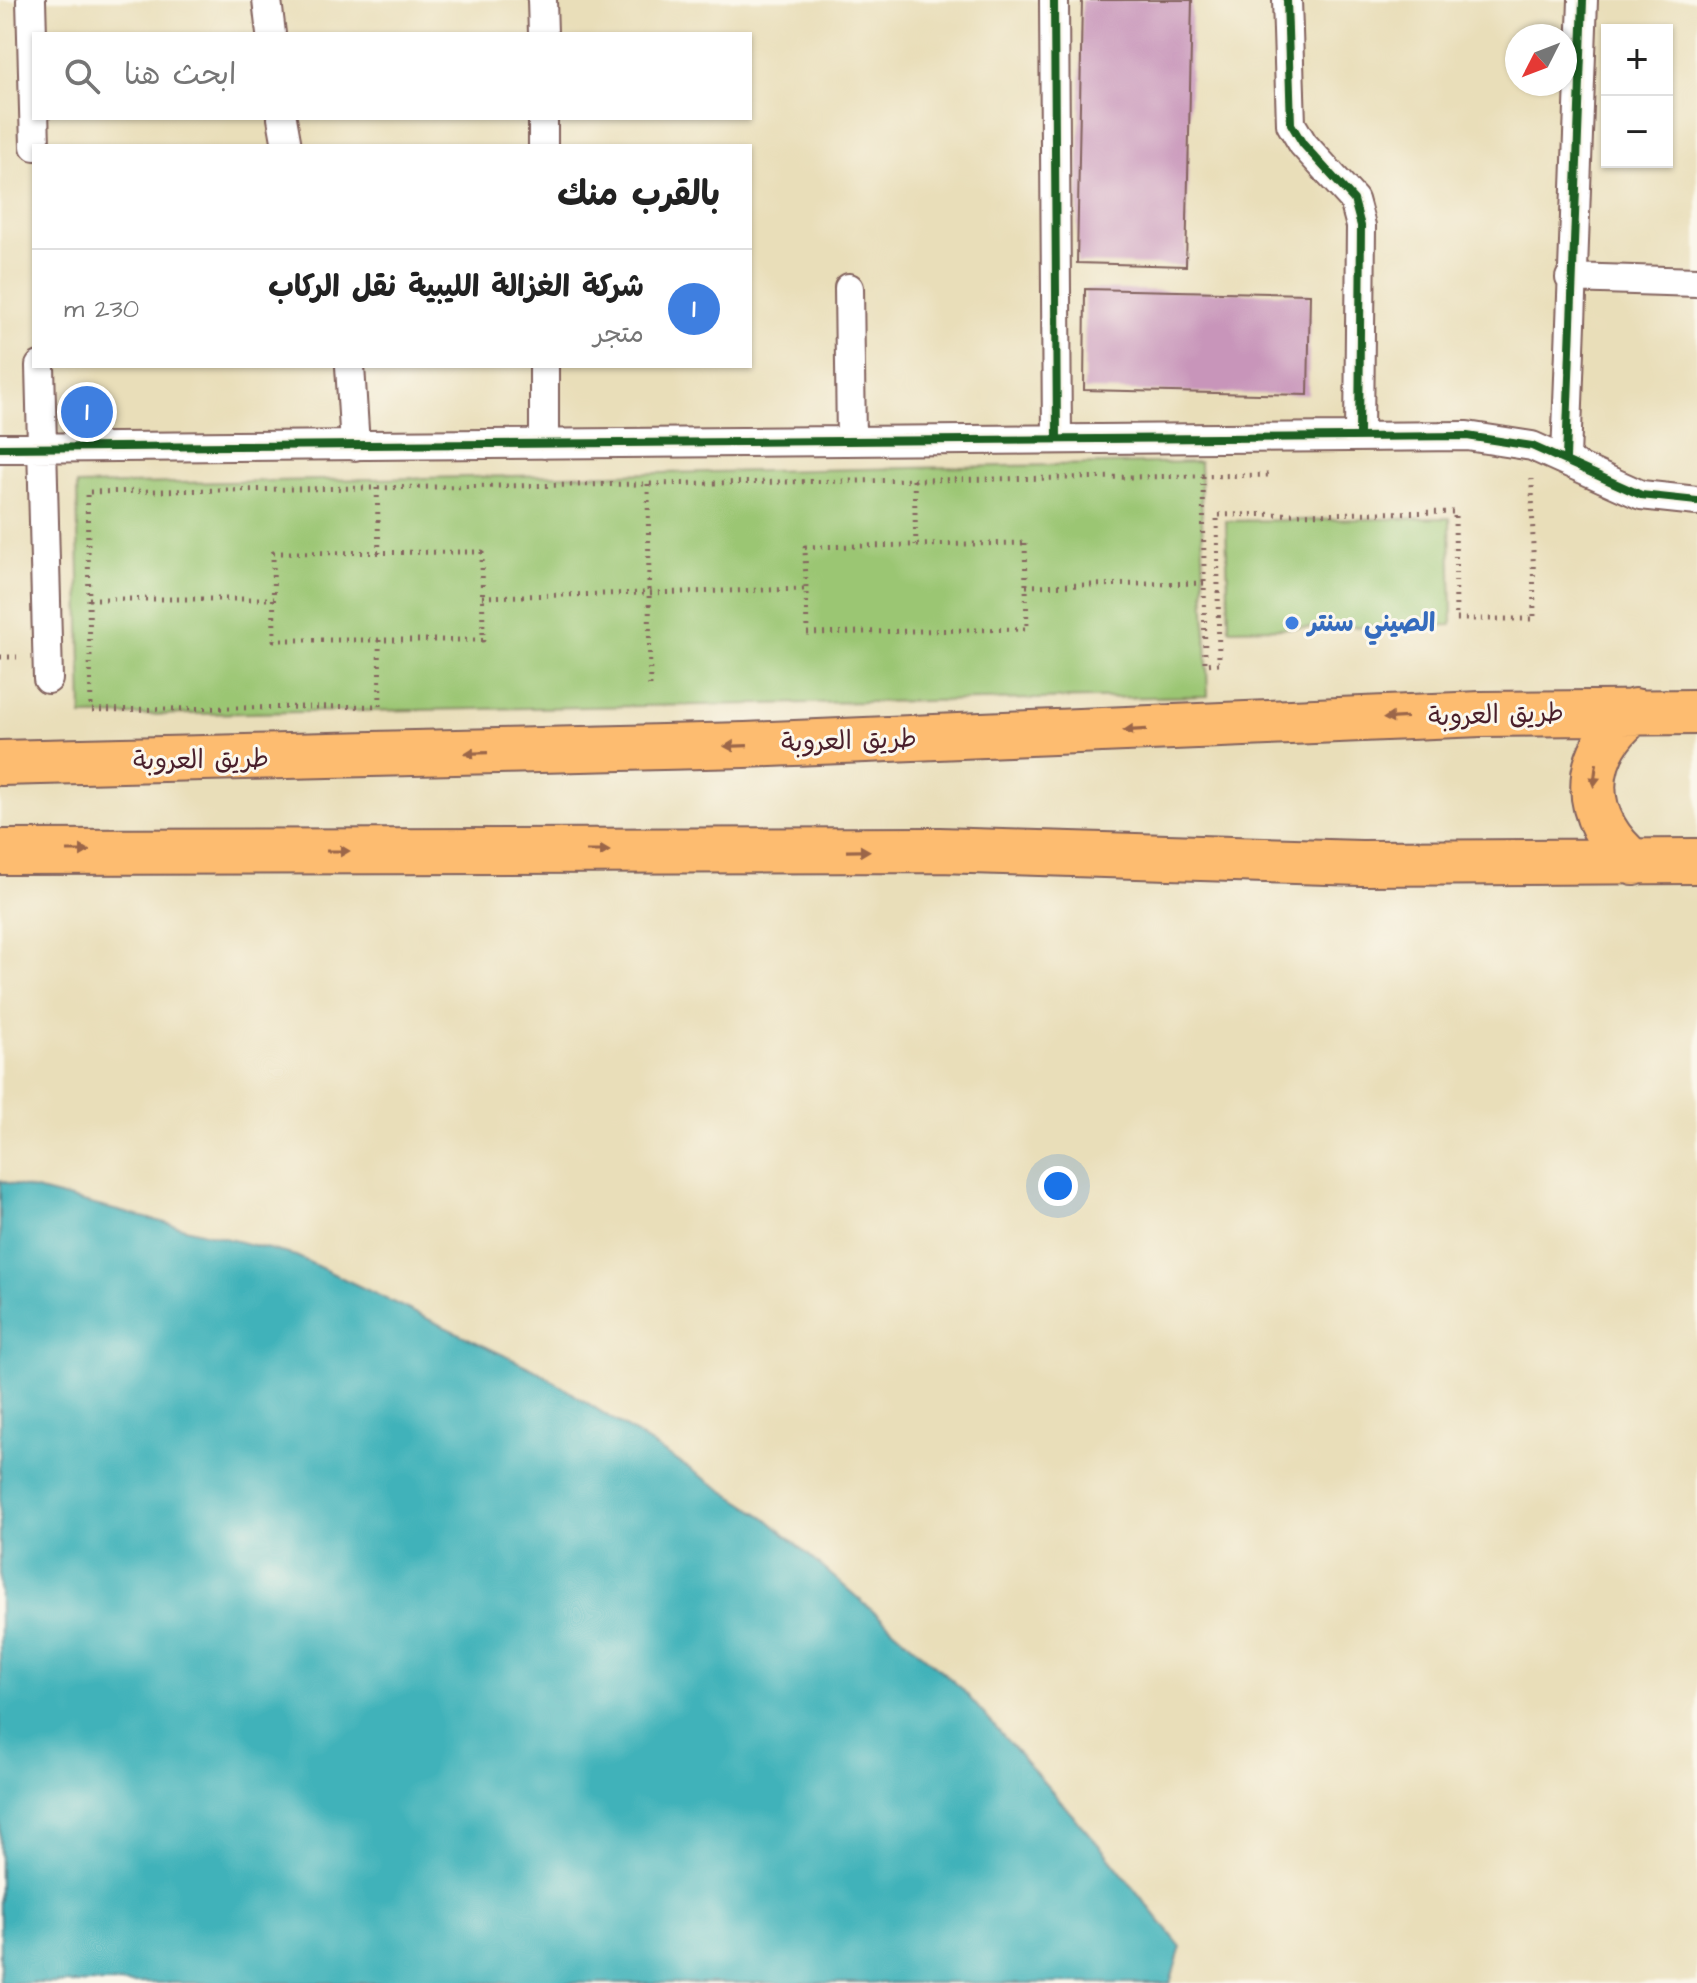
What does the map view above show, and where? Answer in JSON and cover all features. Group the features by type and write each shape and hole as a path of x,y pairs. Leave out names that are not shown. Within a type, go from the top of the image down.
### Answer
{"highway":[{"path":"1634,863 1606,834 1593,796 1598,757 1607,739 1635,711"},
{"name":"طريق العروبة","path":"0,763 730,746 1481,714 1697,712"},
{"path":"0,852 954,850 1361,863 1697,861"}],"street":[{"path":"31,0 32,36"},
{"path":"267,0 271,32"},
{"path":"542,0 543,32"},
{"path":"1054,0 1057,439"},
{"path":"1287,0 1291,124 1303,144 1354,200 1361,226 1359,436"},
{"path":"1566,458 1570,278 1583,0"},
{"path":"34,120 35,144"},
{"path":"282,120 287,144"},
{"path":"543,120 543,144"},
{"path":"1570,278 1697,282"},
{"path":"849,288 851,441"},
{"path":"40,368 48,679"},
{"path":"350,368 355,446"},
{"path":"544,368 544,444"},
{"path":"0,448 1493,437 1566,458 1622,489 1660,498 1697,501"}],"path":[{"path":"1203,476 1205,664 1219,663 1217,515 1455,512 1456,619 1534,619 1532,446"},
{"path":"379,640 380,706 91,710 87,492 1270,475"},
{"path":"914,480 916,545"},
{"path":"648,484 650,691"},
{"path":"377,488 379,553"},
{"path":"1025,543 1026,586 1027,629 807,633 805,547 1025,543"},
{"path":"482,552 482,597 483,640 274,640 273,553 482,552"},
{"path":"1026,586 1204,583"},
{"path":"482,597 806,589"},
{"path":"89,599 274,599"}],"green space":[{"path":"1200,462 1208,696 82,716 77,485"},
{"path":"1450,518 1452,625 1229,629 1226,521"}],"water":[{"path":"0,1181 296,1256 539,1372 766,1518 961,1688 1104,1851 1181,1947 1170,1983 0,1983"}],"building":[{"path":"1082,0 1192,0 1186,266 1077,263"},
{"path":"1085,289 1310,294 1308,395 1084,390"}],"cycle path":[{"path":"1054,0 1057,439"},
{"path":"1287,0 1291,124 1303,144 1354,200 1361,226 1359,436"},
{"path":"1566,458 1583,0"},
{"path":"0,448 1467,436 1532,446 1641,495 1697,501"}],"place":[{"name":"شركة الغزالة الليبية نقل الركاب","path":"87,412"},
{"name":"الصيني سنتر","path":"1292,623"}]}
